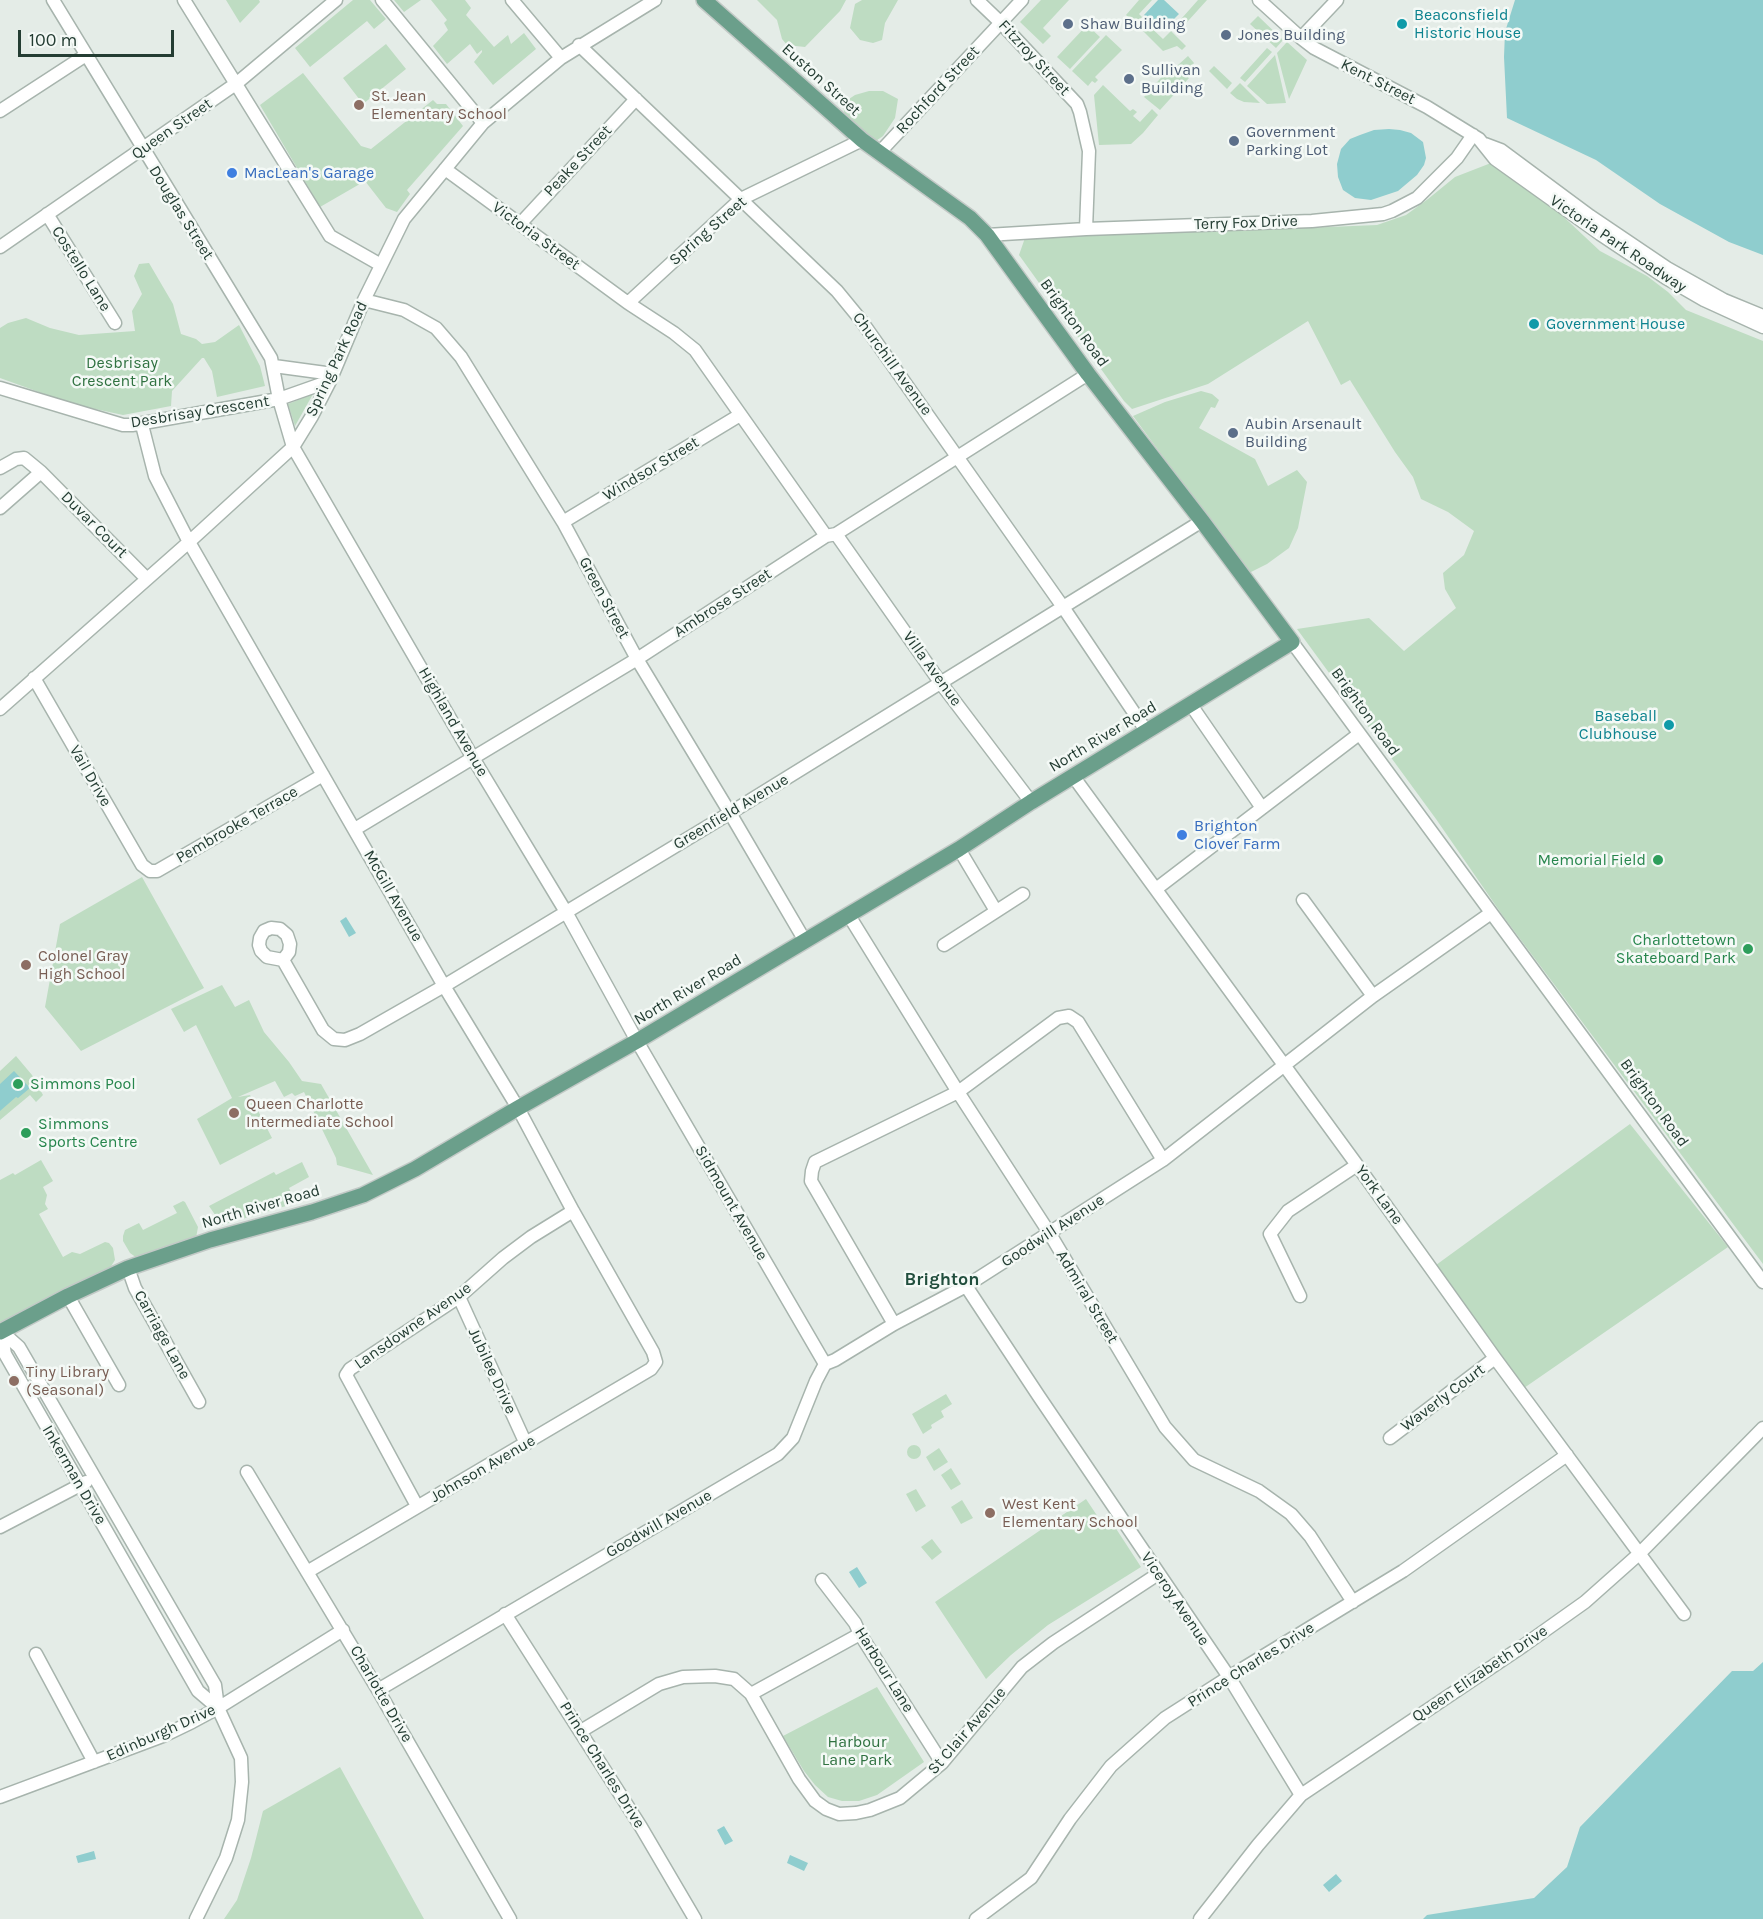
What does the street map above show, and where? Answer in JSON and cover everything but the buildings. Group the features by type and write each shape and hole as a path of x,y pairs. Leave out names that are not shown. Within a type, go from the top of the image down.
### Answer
{"main road":[{"name":"Euston Street","path":"704,0 862,140 919,182"},
{"name":"Brighton Road","path":"919,182 970,218 987,235 1088,374 1292,642"},
{"name":"North River Road","path":"1,1332 68,1296 128,1268 200,1243 312,1212 363,1195 415,1169 637,1041 959,849 1031,802 1292,642"}],"street":[{"name":"Douglas Street","path":"52,0 271,358 279,399"},
{"path":"184,0 330,236 381,265"},
{"name":"Queen Street","path":"0,247 237,83 336,0"},
{"path":"382,0 483,123"},
{"path":"512,0 561,58"},
{"name":"Spring Park Road","path":"0,709 293,447 331,377 364,300 404,219 483,123 579,45 655,0"},
{"name":"Fitzroy Street","path":"977,0 1077,104 1089,151 1086,229"},
{"name":"Rochford Street","path":"879,153 1022,0"},
{"name":"Kent Street","path":"1260,0 1301,38 1330,57 1427,107 1473,135"},
{"path":"1301,38 1337,0"},
{"name":"Churchill Avenue","path":"579,45 837,291 884,352 958,456 1147,732"},
{"path":"0,111 86,56"},
{"name":"Peake Street","path":"520,224 636,99"},
{"name":"Terry Fox Drive","path":"987,235 1312,221 1383,214 1417,198 1458,158 1473,135"},
{"name":"Victoria Park Roadway","path":"1473,135 1485,144 1501,150 1590,216 1685,279 1724,300 1763,316"},
{"name":"Spring Street","path":"628,303 741,199 862,140"},
{"name":"Victoria Park Roadway","path":"1485,144 1496,159 1638,260 1704,300 1763,327"},
{"name":"Victoria Street","path":"445,169 628,303"},
{"name":"Costello Lane","path":"47,214 115,323"},
{"name":"Green Street","path":"364,300 404,310 436,328 461,357 563,522 637,659 805,941"},
{"name":"Villa Avenue","path":"628,303 674,333 695,350 740,416 1031,802"},
{"path":"274,366 331,377"},
{"name":"Ambrose Street","path":"355,829 637,659 1088,374"},
{"name":"Desbrisay Crescent","path":"0,388 123,425 142,425 279,399 331,377"},
{"name":"Highland Avenue","path":"279,399 293,447 473,758 566,912 637,1041"},
{"name":"Windsor Street","path":"563,522 740,416"},
{"name":"McGill Avenue","path":"142,425 155,476 189,542 444,986 518,1108 653,1352 656,1362"},
{"name":"Duvar Court","path":"0,468 16,459 24,458 41,472 147,579"},
{"path":"0,508 41,472"},
{"name":"Greenfield Avenue","path":"283,960 323,1030 334,1039 345,1040 360,1034 444,986 730,813 1202,521"},
{"name":"Brighton Road","path":"1292,642 1763,1282"},
{"name":"Vail Drive","path":"34,678 142,865 150,871"},
{"path":"1191,705 1262,808"},
{"path":"1156,889 1359,734"},
{"name":"Pembrooke Terrace","path":"150,871 157,871 323,775"},
{"name":"York Lane","path":"1073,776 1495,1358 1684,1614"},
{"path":"959,849 996,911"},
{"path":"944,945 1023,894"},
{"path":"1303,900 1373,996"},
{"name":"Goodwill Avenue","path":"378,1690 778,1454 793,1438 825,1364 966,1286 1163,1160 1373,996 1491,913"},
{"name":"Admiral Street","path":"848,914 958,1092 1050,1234 1165,1427 1194,1460 1259,1491 1292,1514 1310,1536 1353,1602"},
{"path":"894,1324 811,1181 815,1162 958,1092 1058,1018 1069,1016 1078,1022 1163,1160"},
{"name":"Sidmount Avenue","path":"637,1041 825,1364"},
{"path":"1300,1296 1270,1234 1288,1211 1357,1165"},
{"name":"Lansdowne Avenue","path":"417,1506 346,1375 350,1369 459,1298 512,1251 573,1211"},
{"name":"Carriage Lane","path":"128,1268 135,1287 199,1402"},
{"name":"Viceroy Avenue","path":"966,1286 1228,1677 1301,1795"},
{"path":"68,1296 119,1385"},
{"name":"Jubilee Drive","path":"459,1298 526,1444"},
{"name":"Inkerman Drive","path":"1,1332 19,1347 214,1684 218,1708 241,1758 242,1782 238,1820 226,1858 196,1919"},
{"name":"Inkerman Drive","path":"1,1332 5,1354 198,1691 218,1708"},
{"name":"Waverly Court","path":"1390,1438 1495,1358"},
{"name":"Johnson Avenue","path":"307,1572 651,1370 656,1362"},
{"name":"Queen Elizabeth Drive","path":"1200,1919 1301,1795 1585,1602 1639,1554 1763,1428"},
{"name":"Prince Charles Drive","path":"976,1919 1031,1878 1070,1819 1111,1766 1166,1718 1228,1677 1403,1571 1567,1455"},
{"name":"Charlotte Drive","path":"246,1472 343,1630 510,1919"},
{"path":"0,1527 95,1477"},
{"name":"St Clair Avenue","path":"581,1731 659,1684 683,1677 715,1676 734,1679 751,1694 815,1801 839,1814 885,1806 908,1792 942,1763 1022,1666 1158,1574"},
{"name":"Harbour Lane","path":"822,1580 855,1623 942,1763"},
{"name":"Prince Charles Drive","path":"505,1614 641,1827 694,1919"},
{"name":"Edinburgh Drive","path":"0,1797 163,1736 218,1708 343,1630"},
{"path":"751,1694 860,1634"},
{"path":"36,1654 94,1762"}],"green space":[{"path":"226,0 259,0 260,2 240,23"},
{"path":"353,0 370,0 386,19 374,29 367,21 310,67 295,48"},
{"path":"394,0 421,0 404,12"},
{"path":"431,0 465,0 471,8 466,15 494,47 508,35 511,44 524,33 536,49 493,85 474,62 482,50 477,54 470,44 447,64 433,46 448,30 444,23 447,20"},
{"path":"757,0 846,0 840,11 805,47 787,45 782,39 777,20"},
{"path":"862,0 898,0 885,23 882,40 873,43 860,40 850,28 855,4"},
{"path":"1041,0 1069,0 1043,28 1051,36 1043,44 1020,22"},
{"path":"1139,0 1152,0 1139,14 1142,17 1136,24 1126,15"},
{"path":"1198,0 1207,0 1179,31 1174,27"},
{"path":"1258,16 1283,40 1276,48 1250,24"},
{"path":"1144,21 1163,39 1171,31 1186,46 1182,50 1177,46 1163,51 1139,27"},
{"path":"1087,25 1100,37 1070,69 1057,57"},
{"path":"1106,35 1122,50 1095,77 1098,80 1095,83 1092,81 1088,86 1072,71"},
{"path":"1287,42 1307,60 1289,99 1277,53"},
{"path":"386,44 406,69 363,104 343,78"},
{"path":"1267,48 1272,52 1245,82 1240,78"},
{"path":"1275,55 1286,103 1267,104 1247,86"},
{"path":"1188,56 1194,63 1185,73 1189,78 1160,110 1144,97 1166,72 1168,74"},
{"path":"1214,66 1232,83 1227,89 1209,71"},
{"path":"303,73 361,146 371,149 433,100 437,104 446,104 463,126 407,190 410,194 397,212 386,208 365,181 320,207 260,105"},
{"path":"1240,83 1260,103 1244,102 1230,93"},
{"path":"1103,85 1130,111 1133,109 1137,112 1133,116 1140,122 1152,109 1158,115 1131,144 1099,145 1094,95"},
{"path":"869,91 883,91 898,99 895,118 883,136 873,143 845,118 843,103 855,95"},
{"path":"1491,163 1552,206 1600,251 1647,276 1686,310 1763,341 1763,1264 1503,916 1436,819 1297,629 1369,618 1404,651 1456,608 1445,589 1443,573 1464,555 1474,531 1448,512 1421,499 1413,477 1350,380 1341,385 1308,321 1208,384 1132,409 1019,255 1026,235 1232,231 1377,225 1406,215 1455,177"},
{"name":"Desbrisay Crescent Park","path":"149,263 173,304 181,334 196,339 202,344 215,342 239,325 260,366 265,386 217,397 212,371 202,358 172,391 171,406 123,415 72,404 0,378 0,328 8,323 26,318 50,328 79,335 135,331 132,311 142,294 134,276 139,264"},
{"path":"1201,391 1212,394 1219,400 1215,408 1211,407 1199,428 1255,459 1268,486 1297,470 1307,482 1298,528 1289,548 1267,564 1249,573 1133,416 1165,402"},
{"path":"313,394 295,426 288,404"},
{"path":"142,877 204,988 81,1051 45,1007 60,924"},
{"path":"222,985 235,1007 249,1000 264,1032 302,1081 321,1084 373,1175 337,1165 336,1158 304,1092 295,1096 292,1093 284,1097 275,1081 238,1097 250,1095 272,1138 220,1165 197,1119 232,1098 196,1025 184,1032 171,1009"},
{"name":"Simmons Pool","path":"16,1056 32,1075 43,1095 36,1102 30,1095 0,1120 0,1071"},
{"path":"1630,1124 1728,1247 1524,1388 1436,1265"},
{"path":"41,1160 53,1181 43,1187 47,1195 45,1204 48,1209 39,1214 63,1257 72,1252 80,1254 105,1242 113,1248 115,1260 110,1268 0,1326 0,1180 13,1173 15,1175"},
{"path":"302,1162 309,1177 289,1188 296,1203 222,1225 209,1206 274,1172 276,1175"},
{"path":"183,1201 198,1227 196,1238 137,1258 130,1253 123,1241 125,1230 139,1223 143,1230 177,1213 173,1206"},
{"path":"946,1394 952,1404 941,1411 944,1417 931,1425 932,1428 923,1434 912,1414"},
{"path":"914,1445 919,1447 921,1452 919,1457 914,1459 909,1457 907,1452 909,1447"},
{"path":"939,1448 948,1462 934,1471 926,1457"},
{"path":"951,1468 961,1484 951,1490 941,1475"},
{"path":"916,1489 926,1506 916,1512 906,1494"},
{"path":"1086,1499 1100,1520 1113,1524 1141,1567 1048,1625 986,1679 935,1602"},
{"path":"962,1500 973,1518 961,1524 951,1507"},
{"path":"932,1539 942,1552 932,1560 921,1547"},
{"name":"Harbour Lane Park","path":"877,1687 924,1762 877,1795 859,1801 842,1801 828,1797 804,1771 783,1736"},
{"path":"340,1767 424,1919 224,1919 237,1900 263,1811"}],"water":[{"path":"1158,0 1164,0 1179,14 1162,31 1144,15"},
{"path":"1515,0 1763,0 1763,255 1729,242 1660,204 1596,160 1507,118 1505,32"},
{"path":"1389,129 1411,133 1423,142 1426,158 1424,165 1417,175 1398,191 1371,200 1355,198 1343,190 1338,177 1337,164 1341,149 1350,139 1374,130"},
{"path":"346,917 356,933 349,937 340,921"},
{"path":"14,1071 30,1088 0,1111 0,1084"},
{"path":"857,1567 867,1583 859,1588 849,1572"},
{"path":"1763,1662 1763,1919 1423,1919 1427,1915 1534,1898 1567,1867 1580,1827 1732,1671 1753,1671"},
{"path":"724,1826 733,1841 725,1845 717,1830"},
{"path":"94,1851 96,1859 78,1863 76,1856"},
{"path":"790,1855 808,1863 804,1871 787,1863"},
{"path":"1336,1874 1342,1881 1329,1892 1323,1885"}],"place":[{"name":"Shaw Building","path":"1068,24"},
{"name":"Beaconsfield Historic House","path":"1402,24"},
{"name":"Jones Building","path":"1226,35"},
{"name":"Sullivan Building","path":"1129,79"},
{"name":"St. Jean Elementary School","path":"359,105"},
{"name":"Government Parking Lot","path":"1234,141"},
{"name":"MacLean's Garage","path":"232,173"},
{"name":"Government House","path":"1534,324"},
{"name":"Aubin Arsenault Building","path":"1233,433"},
{"name":"Baseball Clubhouse","path":"1669,725"},
{"name":"Brighton Clover Farm","path":"1182,835"},
{"name":"Memorial Field","path":"1658,860"},
{"name":"Charlottetown Skateboard Park","path":"1748,949"},
{"name":"Colonel Gray High School","path":"26,965"},
{"name":"Simmons Pool","path":"18,1084"},
{"name":"Queen Charlotte Intermediate School","path":"234,1113"},
{"name":"Simmons Sports Centre","path":"26,1133"},
{"name":"Tiny Library (Seasonal)","path":"14,1381"},
{"name":"West Kent Elementary School","path":"990,1513"}],"district":[{"name":"Brighton","path":"942,1280"}]}
